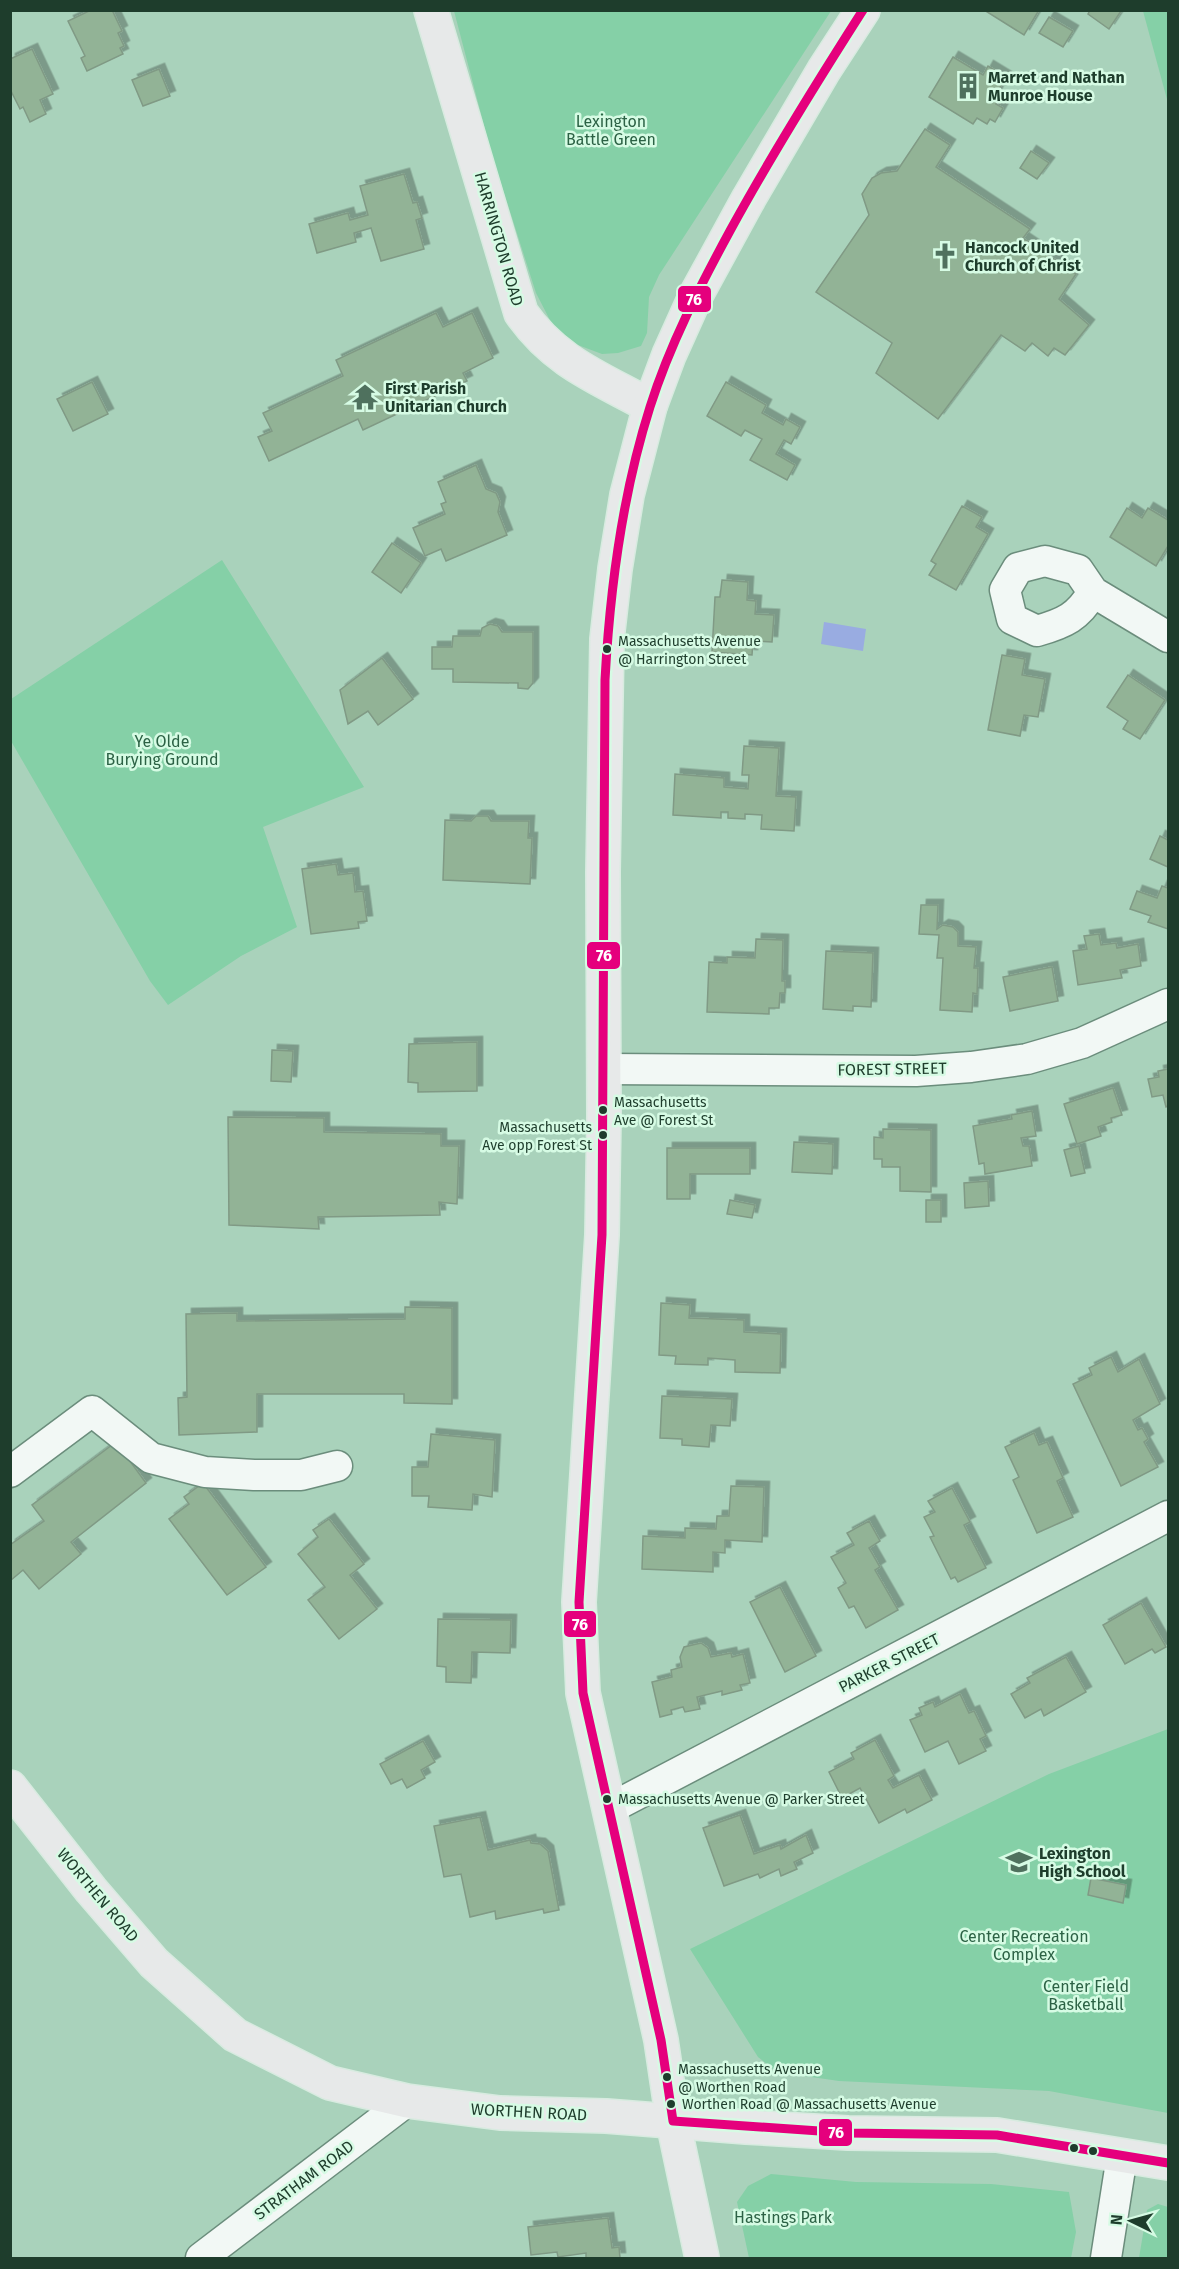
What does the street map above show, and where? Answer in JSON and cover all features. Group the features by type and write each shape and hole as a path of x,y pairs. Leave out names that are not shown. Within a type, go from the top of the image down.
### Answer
{"main road":[{"name":"HARRINGTON ROAD","path":"431,10 520,313 542,340 572,364 650,406"},
{"path":"702,2259 673,2121 661,2040 583,1693 579,1602 600,1270 607,649 612,591 623,513 650,406 682,324 715,259 780,143 863,10"},
{"name":"WORTHEN ROAD","path":"10,1787 91,1890 154,1963 235,2035 330,2083 407,2101 500,2112 606,2116 848,2133 997,2135 1168,2163"}],"street":[{"path":"1093,591 1168,637"},
{"name":"FOREST STREET","path":"604,1070 916,1071 971,1067 1027,1059 1082,1043 1168,1004"},
{"path":"10,1472 92,1411 151,1458 205,1472 301,1475 337,1466"},
{"name":"PARKER STREET","path":"609,1809 1168,1516"},
{"name":"STRATHAM ROAD","path":"201,2259 407,2101"},
{"path":"1106,2259 1122,2156"}],"green space":[{"name":"Lexington Battle Green","path":"454,11 831,11 659,275 649,297 647,333 641,346 618,353 602,354 578,345 553,326 536,293 491,152"},
{"path":"1143,11 1168,11 1168,103"},
{"name":"Ye Olde Burying Ground","path":"222,560 364,787 263,827 297,927 241,956 168,1005 150,981 11,741 11,699"},
{"name":"Center Recreation Complex","path":"1168,1729 1168,2113 1049,2091 839,2081 777,2072 758,2057 690,1949 1049,1774"},
{"name":"Hastings Park","path":"771,2174 856,2182 991,2184 1069,2192 1076,2232 1071,2258 749,2258 737,2202 748,2186"},
{"path":"1158,2204 1168,2207 1168,2258 1139,2258 1147,2210"}],"water":[{"path":"824,622 866,629 863,651 821,644"}],"building":[{"path":"91,10 112,10 122,31 118,33 124,46 120,48 123,54 87,71 81,58 85,56 68,21"},
{"path":"984,10 1039,10 1024,35"},
{"path":"1090,10 1121,11 1109,29 1088,14"},
{"path":"1049,17 1073,31 1063,47 1039,33"},
{"path":"32,49 53,94 40,100 46,114 30,122 23,107 20,109 10,89 10,59"},
{"name":"Marret and Nathan Munroe House","path":"953,57 983,75 988,66 1006,77 995,96 999,99 996,104 1003,108 995,122 990,119 987,124 977,118 973,124 929,97"},
{"path":"159,69 170,96 143,106 132,80"},
{"name":"Hancock United Church of Christ","path":"925,129 950,145 936,167 1030,229 1023,238 1076,274 1059,299 1089,325 1065,355 1054,348 1048,356 1032,343 1025,351 1001,335 938,419 876,373 892,343 816,292 869,215 862,194 872,178 881,173 897,171"},
{"path":"1031,151 1049,163 1037,179 1020,168"},
{"path":"404,174 413,203 417,202 422,218 416,220 424,249 381,261 371,228 354,233 356,242 317,253 309,224 348,213 350,220 368,215 360,186"},
{"name":"First Parish Unitarian Church","path":"436,313 443,327 472,313 493,358 463,373 467,381 363,430 358,419 269,461 258,437 272,431 263,413 343,376 336,360"},
{"path":"92,382 108,414 73,431 57,399"},
{"path":"726,382 766,405 762,413 783,425 786,419 800,427 791,444 784,440 776,454 795,465 787,480 750,460 762,439 745,430 741,436 707,416"},
{"path":"476,465 486,489 496,493 500,502 498,512 507,535 446,561 441,549 425,556 413,528 445,514 441,504 446,502 438,482"},
{"path":"962,506 982,517 976,527 988,534 956,590 929,575 936,564 931,561"},
{"path":"1127,508 1142,518 1148,508 1168,520 1168,546 1156,566 1110,537"},
{"path":"392,543 421,563 401,593 372,572"},
{"path":"722,580 748,582 747,600 756,601 755,614 774,615 772,642 753,641 752,655 712,652 715,597 720,597"},
{"path":"490,624 498,626 502,632 533,632 533,683 528,689 518,688 518,683 453,682 453,669 432,669 432,647 452,647 453,636 480,636 482,628"},
{"path":"1002,655 1025,659 1022,675 1045,679 1038,717 1024,715 1020,736 988,730"},
{"path":"382,658 413,699 378,725 368,711 348,724 340,690"},
{"path":"1128,675 1165,700 1140,739 1123,729 1128,721 1107,707"},
{"path":"744,746 779,748 776,796 796,797 794,831 761,829 762,815 745,814 745,819 728,818 728,812 721,812 721,818 673,815 675,774 724,778 724,787 748,789 749,775 742,775"},
{"path":"476,816 488,816 491,821 529,821 528,838 532,838 530,884 443,880 445,820 471,821"},
{"path":"1160,836 1168,840 1168,867 1150,859"},
{"path":"336,864 338,875 353,873 355,892 363,891 367,921 358,922 359,928 311,934 302,869"},
{"path":"1162,886 1168,888 1168,929 1148,922 1151,916 1130,909 1137,891 1157,898"},
{"path":"921,905 938,905 937,929 943,925 953,927 958,932 958,946 976,947 974,968 978,968 977,994 973,993 972,1012 940,1010 943,958 937,958 939,935 919,934"},
{"path":"1099,934 1101,945 1116,943 1117,948 1138,944 1141,966 1120,970 1122,978 1078,985 1073,951 1087,949 1084,936"},
{"path":"756,939 783,940 782,981 785,981 785,993 780,993 779,1008 769,1008 769,1014 707,1012 709,962 727,963 727,957 755,958"},
{"path":"826,951 873,953 871,1007 853,1006 853,1011 823,1009"},
{"path":"1052,967 1058,1001 1010,1011 1003,977"},
{"path":"477,1042 477,1091 418,1092 418,1083 408,1082 409,1044"},
{"path":"272,1050 293,1051 291,1082 271,1081"},
{"path":"1168,1069 1168,1106 1166,1107 1163,1095 1152,1097 1148,1079 1159,1077 1158,1071"},
{"path":"1113,1088 1122,1115 1111,1118 1112,1122 1098,1127 1101,1136 1077,1144 1064,1104"},
{"path":"1032,1111 1036,1136 1021,1138 1023,1146 1029,1146 1032,1166 985,1174 984,1163 979,1164 973,1126 1012,1119 1011,1115"},
{"path":"228,1117 324,1118 324,1132 441,1134 441,1146 459,1146 457,1204 439,1202 440,1215 318,1217 319,1229 229,1225"},
{"path":"883,1129 931,1130 931,1192 900,1191 900,1167 882,1167 882,1159 874,1159 874,1137 883,1138"},
{"path":"794,1142 833,1144 832,1174 792,1172"},
{"path":"1079,1146 1085,1173 1071,1176 1064,1150"},
{"path":"667,1148 750,1148 750,1174 690,1174 690,1199 667,1199"},
{"path":"988,1181 989,1206 965,1208 964,1183"},
{"path":"730,1200 755,1205 752,1218 727,1214"},
{"path":"926,1200 941,1200 941,1222 926,1222"},
{"path":"661,1303 690,1305 689,1318 744,1320 744,1332 781,1334 780,1373 735,1372 735,1360 708,1358 708,1365 675,1364 676,1356 659,1355"},
{"path":"405,1307 452,1308 452,1404 404,1403 404,1394 257,1394 257,1432 179,1435 178,1398 187,1397 186,1314 237,1313 237,1321 405,1319"},
{"path":"1111,1357 1118,1372 1139,1359 1160,1404 1133,1420 1138,1430 1142,1428 1148,1439 1144,1442 1158,1467 1121,1486 1073,1384 1092,1375 1089,1368"},
{"path":"662,1396 732,1399 730,1426 711,1425 709,1447 682,1445 682,1439 660,1438"},
{"path":"1034,1433 1039,1445 1047,1442 1063,1478 1057,1481 1073,1517 1037,1533 1013,1480 1019,1477 1005,1447"},
{"path":"431,1434 495,1440 492,1497 473,1494 472,1510 428,1507 429,1496 412,1496 412,1467 428,1467"},
{"path":"116,1442 146,1483 71,1542 81,1554 39,1589 23,1570 10,1581 10,1545 44,1521 32,1505"},
{"path":"203,1483 266,1567 227,1595 169,1519 189,1504 184,1497"},
{"path":"731,1486 764,1487 762,1542 725,1540 725,1553 713,1552 713,1572 642,1569 643,1536 685,1538 685,1528 716,1529 717,1516 729,1516"},
{"path":"952,1488 970,1522 964,1525 986,1568 958,1582 955,1577 951,1579 930,1537 934,1536 924,1517 935,1512 928,1501"},
{"path":"329,1519 364,1564 350,1575 377,1609 339,1639 308,1600 325,1587 298,1554 318,1537 313,1530"},
{"path":"869,1521 880,1541 869,1548 880,1567 875,1570 898,1610 866,1628 854,1606 849,1608 838,1588 846,1583 831,1557 854,1545 847,1533"},
{"path":"780,1587 816,1656 785,1672 750,1602"},
{"path":"1141,1603 1166,1647 1155,1653 1152,1649 1125,1664 1103,1625"},
{"path":"438,1619 511,1620 510,1653 472,1652 471,1683 446,1682 446,1667 437,1666"},
{"path":"701,1643 708,1648 711,1657 731,1653 732,1657 743,1654 750,1683 740,1685 742,1690 722,1695 722,1691 697,1697 700,1709 685,1712 683,1707 671,1710 672,1714 660,1717 652,1682 672,1677 671,1670 682,1667 680,1657 684,1647"},
{"path":"1066,1657 1086,1692 1044,1716 1041,1709 1025,1718 1011,1694 1030,1683 1027,1678"},
{"path":"960,1694 969,1713 974,1711 986,1736 980,1739 986,1751 959,1764 948,1741 925,1752 910,1720 922,1715 919,1708 933,1702 935,1707"},
{"path":"875,1740 894,1776 888,1780 893,1788 919,1775 932,1800 907,1813 905,1809 879,1823 860,1788 842,1798 829,1772 854,1759 851,1753"},
{"path":"423,1741 435,1762 421,1770 425,1778 407,1788 402,1779 391,1784 380,1764"},
{"path":"740,1815 754,1854 780,1845 781,1849 806,1835 813,1853 794,1862 797,1869 781,1876 779,1869 760,1878 758,1874 724,1886 703,1828"},
{"path":"480,1817 488,1850 530,1840 531,1843 540,1844 548,1851 559,1910 544,1913 543,1909 496,1919 495,1911 470,1917 461,1874 444,1877 434,1826"},
{"path":"1091,1878 1126,1885 1123,1903 1088,1895"},
{"path":"608,2218 612,2248 619,2247 620,2258 586,2258 586,2253 558,2257 557,2252 531,2255 528,2227"}],"transit line":[{"name":"76","path":"863,10 762,173 719,250 686,316 658,384 640,440 619,542 610,610 605,680 602,1235 579,1602 583,1693 661,2040 673,2121 848,2133 997,2135 1168,2163"}],"place":[{"name":"Marret and Nathan Munroe House","path":"968,86"},
{"name":"Hancock United Church of Christ","path":"945,256"},
{"name":"First Parish Unitarian Church","path":"365,397"},
{"name":"Massachusetts Avenue @ Harrington Street","path":"607,649"},
{"name":"Massachusetts Ave @ Forest St","path":"603,1110"},
{"name":"Massachusetts Ave opp Forest St","path":"603,1135"},
{"name":"Massachusetts Avenue @ Parker Street","path":"607,1799"},
{"name":"Lexington High School","path":"1019,1862"},
{"name":"Massachusetts Avenue @ Worthen Road","path":"667,2077"},
{"name":"Worthen Road @ Massachusetts Avenue","path":"671,2104"}],"park label":[{"name":"Center Field Basketball","path":"1086,1995"}]}
